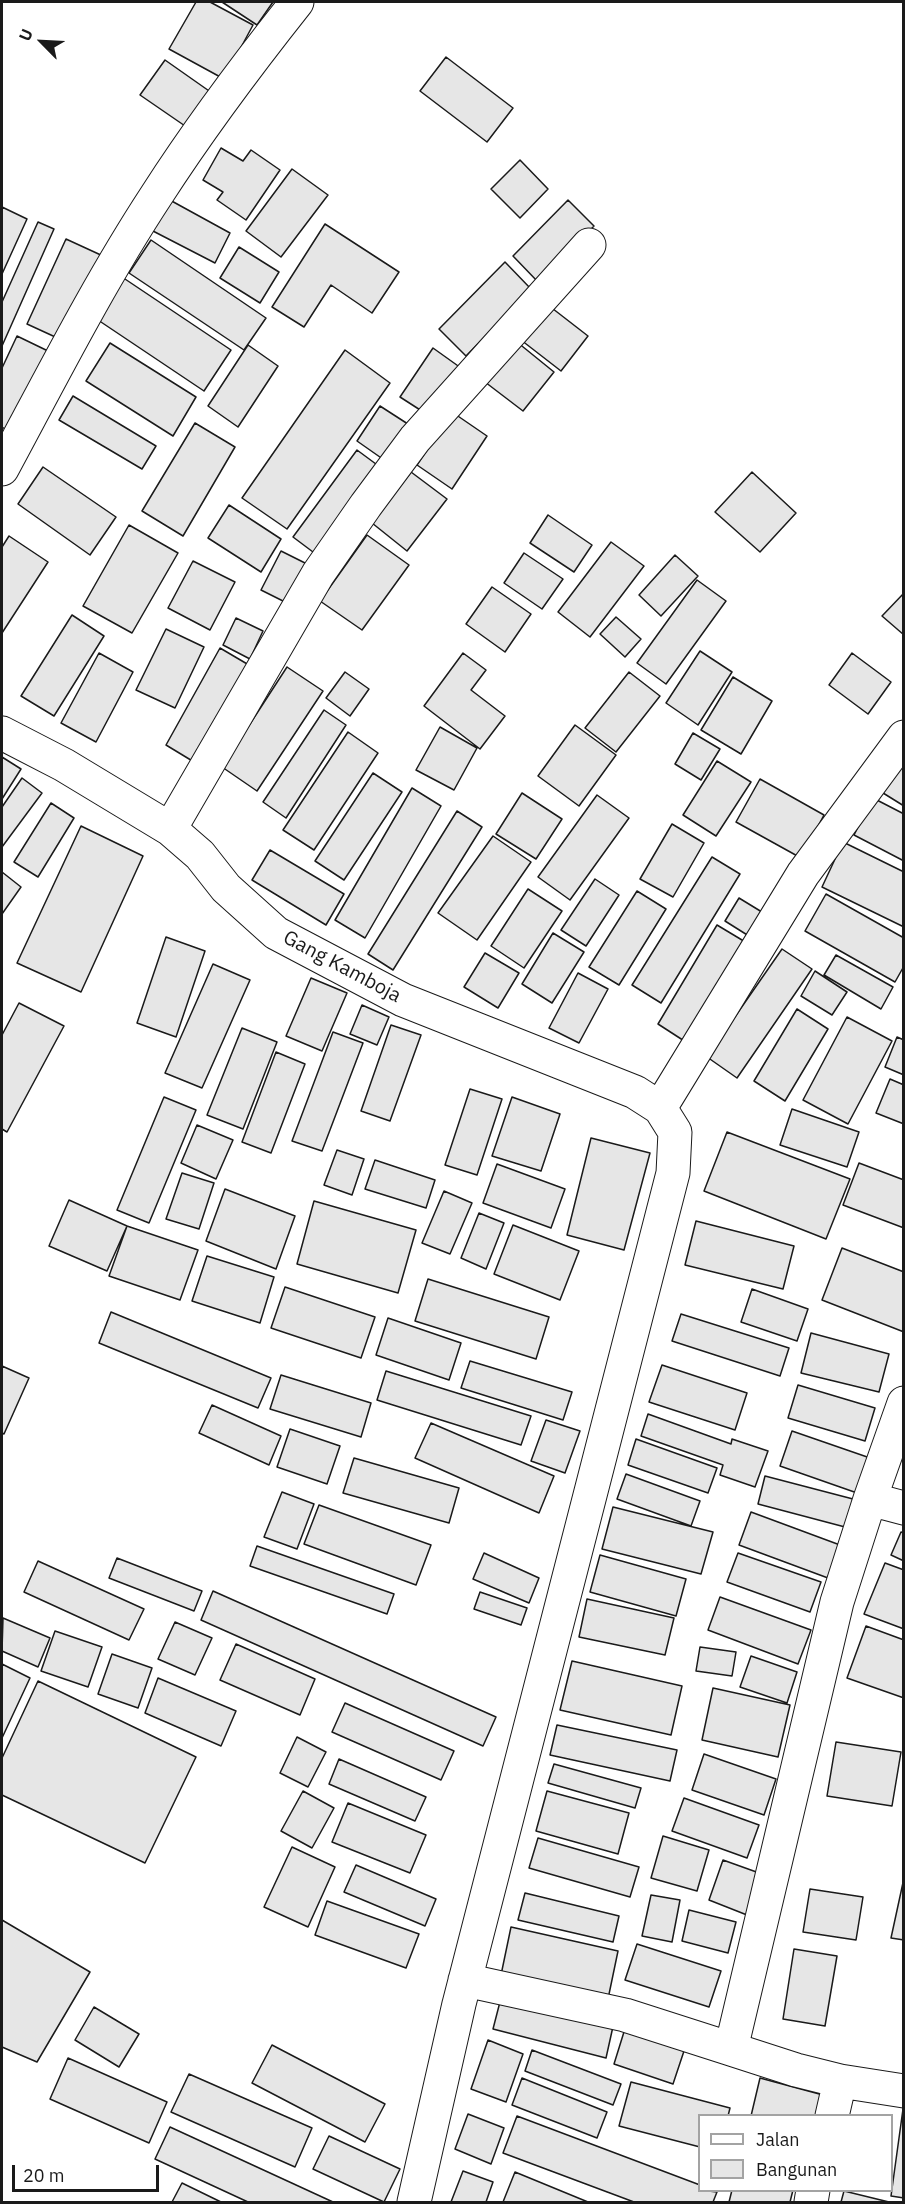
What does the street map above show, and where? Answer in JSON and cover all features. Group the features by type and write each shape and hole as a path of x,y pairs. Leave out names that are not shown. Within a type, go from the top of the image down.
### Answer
{"street":[{"path":"2,469 99,291 155,197 251,60 297,2"},
{"path":"170,829 318,574 366,505 415,439 590,245"},
{"name":"Gang Kamboja","path":"2,733 64,765 170,829 200,855 226,888 276,933 403,1000 634,1092 660,1108 675,1132 673,1173 465,1980 414,2202"},
{"path":"660,1108 803,874 903,737"},
{"path":"731,2049 837,1602 903,1403"},
{"path":"870,1499 903,1508"},
{"path":"465,1980 625,2015 796,2070 840,2081 903,2091"},
{"path":"832,2114 840,2081"}],"building":[{"path":"196,2 210,2 253,25 224,79 169,49"},
{"path":"222,2 273,2 257,25"},
{"path":"446,57 513,108 487,142 420,91"},
{"path":"165,60 212,93 188,128 140,95"},
{"path":"221,148 243,161 251,150 280,170 246,220 217,200 223,192 203,180"},
{"path":"520,160 548,189 520,218 491,189"},
{"path":"292,169 328,195 281,257 246,231"},
{"path":"168,199 230,233 215,263 151,230"},
{"path":"568,200 594,226 539,283 513,256"},
{"path":"2,207 27,219 2,274"},
{"path":"38,222 54,229 2,346 2,302"},
{"path":"325,224 399,272 372,313 331,285 304,327 272,307"},
{"path":"66,239 103,256 64,341 27,324"},
{"path":"151,240 266,318 244,350 129,273"},
{"path":"239,247 279,272 260,303 220,278"},
{"path":"505,262 531,289 466,356 439,329"},
{"path":"119,275 231,350 204,391 92,316"},
{"path":"548,305 588,336 561,371 521,340"},
{"path":"17,336 48,351 8,431 2,427 2,368"},
{"path":"517,342 554,372 523,411 485,382"},
{"path":"110,343 196,397 173,436 86,381"},
{"path":"248,345 278,366 238,427 208,406"},
{"path":"433,348 461,368 428,415 400,397"},
{"path":"345,350 390,383 287,529 242,498"},
{"path":"73,396 156,446 142,469 59,420"},
{"path":"380,406 411,426 387,462 357,441"},
{"path":"452,412 487,436 452,489 417,465"},
{"path":"195,423 235,447 183,536 142,511"},
{"path":"357,450 380,467 317,555 293,537"},
{"path":"43,467 116,517 90,555 18,504"},
{"path":"411,472 447,499 407,551 372,523"},
{"path":"752,472 796,513 760,552 715,512"},
{"path":"229,505 281,539 261,572 208,538"},
{"path":"548,515 592,545 574,572 530,543"},
{"path":"129,525 178,553 132,633 83,606"},
{"path":"367,535 409,565 362,630 320,601"},
{"path":"9,536 48,562 2,633 2,547"},
{"path":"611,542 644,566 590,637 558,612"},
{"path":"281,551 313,567 293,606 261,590"},
{"path":"524,553 563,579 542,609 504,583"},
{"path":"675,555 698,576 661,616 639,595"},
{"path":"193,561 235,582 210,630 168,608"},
{"path":"697,580 726,601 666,684 637,663"},
{"path":"492,587 531,614 505,652 466,624"},
{"path":"904,593 904,635 882,616"},
{"path":"72,615 104,636 54,716 21,696"},
{"path":"616,617 641,639 625,657 600,634"},
{"path":"236,618 263,631 250,659 223,645"},
{"path":"166,629 204,647 175,708 136,690"},
{"path":"220,648 254,668 199,765 166,745"},
{"path":"700,651 732,672 698,725 666,703"},
{"path":"99,653 133,672 96,742 61,723"},
{"path":"463,653 486,670 471,690 505,716 480,749 424,706"},
{"path":"852,653 891,682 868,714 829,685"},
{"path":"287,667 323,691 257,791 222,767"},
{"path":"345,672 369,689 350,716 326,698"},
{"path":"629,672 660,696 616,752 585,728"},
{"path":"733,677 772,701 741,754 701,730"},
{"path":"324,710 346,725 286,818 263,802"},
{"path":"575,725 616,755 579,806 538,776"},
{"path":"440,727 477,748 454,790 416,770"},
{"path":"348,732 378,753 314,850 283,830"},
{"path":"693,733 720,749 701,780 675,764"},
{"path":"904,755 904,806 875,788"},
{"path":"2,757 21,769 2,799"},
{"path":"717,761 751,782 716,836 683,815"},
{"path":"373,773 402,792 344,880 315,861"},
{"path":"22,778 42,793 2,847 2,807"},
{"path":"760,779 824,815 801,858 736,822"},
{"path":"412,788 441,806 365,938 335,920"},
{"path":"522,793 562,819 536,859 496,834"},
{"path":"597,795 629,818 570,900 538,877"},
{"path":"873,798 904,814 904,861 854,835"},
{"path":"51,803 74,818 38,877 14,862"},
{"path":"457,811 482,827 393,970 368,954"},
{"path":"672,824 704,843 673,897 640,879"},
{"path":"81,826 143,856 81,992 17,963"},
{"path":"493,836 531,862 477,940 438,913"},
{"path":"843,842 904,872 904,927 822,887"},
{"path":"270,850 344,894 326,925 252,880"},
{"path":"712,857 740,874 661,1003 632,985"},
{"path":"2,872 21,887 2,914"},
{"path":"595,879 619,895 586,946 561,930"},
{"path":"528,889 562,911 524,968 491,946"},
{"path":"637,891 666,909 619,985 589,967"},
{"path":"826,894 904,938 904,966 895,982 805,931"},
{"path":"739,898 775,920 760,943 725,921"},
{"path":"717,925 752,946 692,1046 658,1024"},
{"path":"553,933 584,952 552,1003 522,984"},
{"path":"166,937 205,951 176,1037 137,1023"},
{"path":"782,949 812,969 737,1078 707,1057"},
{"path":"485,953 519,973 498,1008 464,987"},
{"path":"836,955 893,987 881,1009 824,975"},
{"path":"213,964 250,980 202,1088 165,1073"},
{"path":"815,971 847,992 832,1015 801,996"},
{"path":"578,973 608,989 579,1043 549,1028"},
{"path":"311,978 347,993 322,1051 286,1036"},
{"path":"19,1003 64,1026 7,1132 2,1129 2,1035"},
{"path":"362,1005 389,1017 377,1045 350,1034"},
{"path":"797,1009 828,1029 785,1101 754,1081"},
{"path":"847,1017 892,1041 848,1124 803,1100"},
{"path":"391,1025 421,1035 390,1121 361,1111"},
{"path":"242,1028 277,1042 243,1129 207,1115"},
{"path":"333,1032 363,1043 322,1151 292,1141"},
{"path":"897,1037 904,1040 904,1075 885,1067"},
{"path":"276,1052 305,1064 271,1153 242,1142"},
{"path":"890,1079 904,1085 904,1124 876,1113"},
{"path":"470,1089 502,1099 477,1175 445,1165"},
{"path":"164,1097 196,1110 149,1223 117,1210"},
{"path":"512,1097 560,1114 541,1171 492,1156"},
{"path":"792,1109 859,1132 847,1167 780,1145"},
{"path":"197,1125 233,1140 216,1179 181,1163"},
{"path":"727,1132 850,1179 826,1239 704,1191"},
{"path":"591,1138 650,1153 624,1250 567,1235"},
{"path":"337,1150 364,1159 352,1195 324,1185"},
{"path":"375,1160 435,1180 426,1208 365,1189"},
{"path":"859,1163 904,1180 904,1228 843,1205"},
{"path":"497,1164 565,1189 551,1228 483,1203"},
{"path":"182,1173 214,1183 199,1229 166,1219"},
{"path":"225,1189 295,1216 276,1269 206,1241"},
{"path":"444,1191 472,1203 450,1254 422,1243"},
{"path":"69,1200 127,1226 107,1271 49,1246"},
{"path":"314,1201 416,1230 398,1293 297,1264"},
{"path":"479,1213 504,1223 486,1269 461,1258"},
{"path":"696,1221 794,1246 783,1289 685,1265"},
{"path":"513,1225 579,1251 560,1300 494,1274"},
{"path":"127,1226 198,1250 180,1300 109,1276"},
{"path":"842,1248 904,1272 904,1332 822,1300"},
{"path":"207,1256 274,1277 260,1323 192,1301"},
{"path":"428,1279 549,1317 536,1359 415,1321"},
{"path":"285,1287 375,1317 361,1358 271,1328"},
{"path":"752,1289 808,1309 797,1341 741,1322"},
{"path":"111,1312 271,1378 258,1408 99,1343"},
{"path":"681,1314 789,1348 780,1376 672,1341"},
{"path":"388,1318 461,1343 449,1380 376,1355"},
{"path":"811,1333 889,1354 879,1392 801,1373"},
{"path":"470,1361 572,1392 563,1420 461,1388"},
{"path":"662,1365 747,1393 735,1430 649,1402"},
{"path":"2,1366 29,1378 4,1434 2,1433"},
{"path":"386,1371 531,1416 521,1445 377,1400"},
{"path":"281,1375 371,1403 361,1437 270,1409"},
{"path":"798,1385 875,1408 865,1441 788,1418"},
{"path":"212,1405 281,1436 269,1465 199,1433"},
{"path":"648,1414 731,1444 732,1439 768,1451 755,1487 720,1475 723,1465 641,1436"},
{"path":"546,1420 580,1431 565,1473 531,1461"},
{"path":"431,1423 554,1476 539,1513 415,1458"},
{"path":"290,1429 340,1446 327,1484 277,1467"},
{"path":"792,1431 873,1459 860,1494 780,1466"},
{"path":"636,1439 717,1468 708,1493 628,1465"},
{"path":"354,1458 459,1488 449,1523 343,1493"},
{"path":"626,1474 700,1501 691,1526 617,1499"},
{"path":"765,1476 853,1499 845,1527 758,1504"},
{"path":"282,1492 314,1504 297,1549 264,1537"},
{"path":"319,1505 431,1545 416,1585 304,1544"},
{"path":"613,1507 713,1532 701,1574 602,1549"},
{"path":"751,1512 840,1545 828,1578 739,1545"},
{"path":"901,1532 904,1533 904,1561 891,1555"},
{"path":"257,1546 394,1594 387,1614 250,1566"},
{"path":"484,1553 539,1578 529,1603 473,1579"},
{"path":"738,1553 821,1582 810,1612 727,1582"},
{"path":"600,1555 686,1579 676,1616 590,1592"},
{"path":"117,1558 202,1591 194,1611 109,1578"},
{"path":"38,1561 144,1609 129,1640 24,1592"},
{"path":"885,1563 904,1570 904,1629 864,1614"},
{"path":"213,1591 496,1717 483,1746 201,1620"},
{"path":"480,1592 527,1608 521,1625 474,1609"},
{"path":"720,1597 811,1630 798,1664 708,1630"},
{"path":"587,1599 674,1618 665,1655 579,1637"},
{"path":"3,1618 50,1638 38,1667 2,1651"},
{"path":"175,1622 212,1638 195,1675 158,1659"},
{"path":"866,1626 904,1640 904,1698 847,1678"},
{"path":"55,1631 102,1647 88,1687 41,1671"},
{"path":"236,1644 315,1679 300,1715 220,1680"},
{"path":"700,1647 736,1652 732,1676 696,1671"},
{"path":"112,1654 152,1668 138,1708 98,1694"},
{"path":"751,1656 797,1672 787,1703 740,1687"},
{"path":"572,1661 682,1686 671,1735 560,1710"},
{"path":"2,1664 30,1678 2,1738"},
{"path":"158,1678 236,1711 221,1746 145,1713"},
{"path":"38,1681 196,1757 145,1863 2,1795 2,1758"},
{"path":"713,1688 790,1705 778,1757 702,1740"},
{"path":"345,1703 454,1751 441,1780 332,1732"},
{"path":"557,1725 677,1750 670,1781 550,1755"},
{"path":"297,1737 326,1752 308,1787 280,1773"},
{"path":"836,1742 901,1752 892,1806 827,1796"},
{"path":"704,1754 776,1779 764,1815 692,1790"},
{"path":"339,1759 426,1797 415,1821 329,1784"},
{"path":"554,1764 641,1788 635,1808 548,1783"},
{"path":"303,1791 334,1808 312,1848 281,1831"},
{"path":"547,1791 629,1813 618,1854 536,1831"},
{"path":"684,1798 759,1825 747,1858 672,1831"},
{"path":"348,1803 426,1835 410,1873 332,1842"},
{"path":"663,1836 709,1850 697,1891 651,1878"},
{"path":"538,1838 639,1867 630,1897 529,1868"},
{"path":"292,1847 335,1867 308,1927 264,1907"},
{"path":"723,1860 762,1874 747,1915 709,1900"},
{"path":"356,1865 436,1899 425,1926 344,1892"},
{"path":"904,1878 904,1940 891,1938"},
{"path":"810,1889 863,1897 856,1940 803,1932"},
{"path":"525,1893 619,1916 613,1942 518,1920"},
{"path":"651,1895 680,1900 672,1942 642,1936"},
{"path":"327,1901 419,1934 406,1968 315,1935"},
{"path":"689,1910 736,1922 728,1953 682,1941"},
{"path":"2,1920 90,1972 37,2062 2,2047"},
{"path":"511,1927 618,1951 608,1999 501,1975"},
{"path":"637,1944 721,1971 709,2007 625,1980"},
{"path":"794,1949 837,1956 825,2026 783,2019"},
{"path":"502,1994 614,2022 606,2058 493,2029"},
{"path":"94,2007 139,2034 119,2067 75,2040"},
{"path":"628,2019 688,2039 673,2084 614,2064"},
{"path":"488,2040 523,2054 506,2102 471,2089"},
{"path":"272,2045 385,2104 365,2142 252,2083"},
{"path":"532,2050 621,2084 613,2105 525,2071"},
{"path":"68,2058 167,2102 149,2143 50,2099"},
{"path":"189,2074 312,2128 295,2167 171,2112"},
{"path":"522,2078 607,2112 597,2138 512,2105"},
{"path":"760,2078 823,2095 818,2114 751,2114"},
{"path":"631,2082 730,2108 728,2114 698,2114 698,2146 619,2126"},
{"path":"904,2109 904,2198 891,2196"},
{"path":"468,2114 504,2128 491,2164 455,2149"},
{"path":"517,2116 698,2184 698,2192 717,2192 713,2202 634,2202 503,2153"},
{"path":"170,2127 333,2202 248,2202 155,2159"},
{"path":"329,2136 400,2169 384,2202 313,2169"},
{"path":"463,2171 493,2182 486,2202 451,2202"},
{"path":"515,2172 588,2202 503,2202"},
{"path":"182,2183 221,2202 172,2202"},
{"path":"732,2192 792,2192 790,2202 729,2202"},
{"path":"844,2192 848,2192 889,2202 841,2202"}]}
